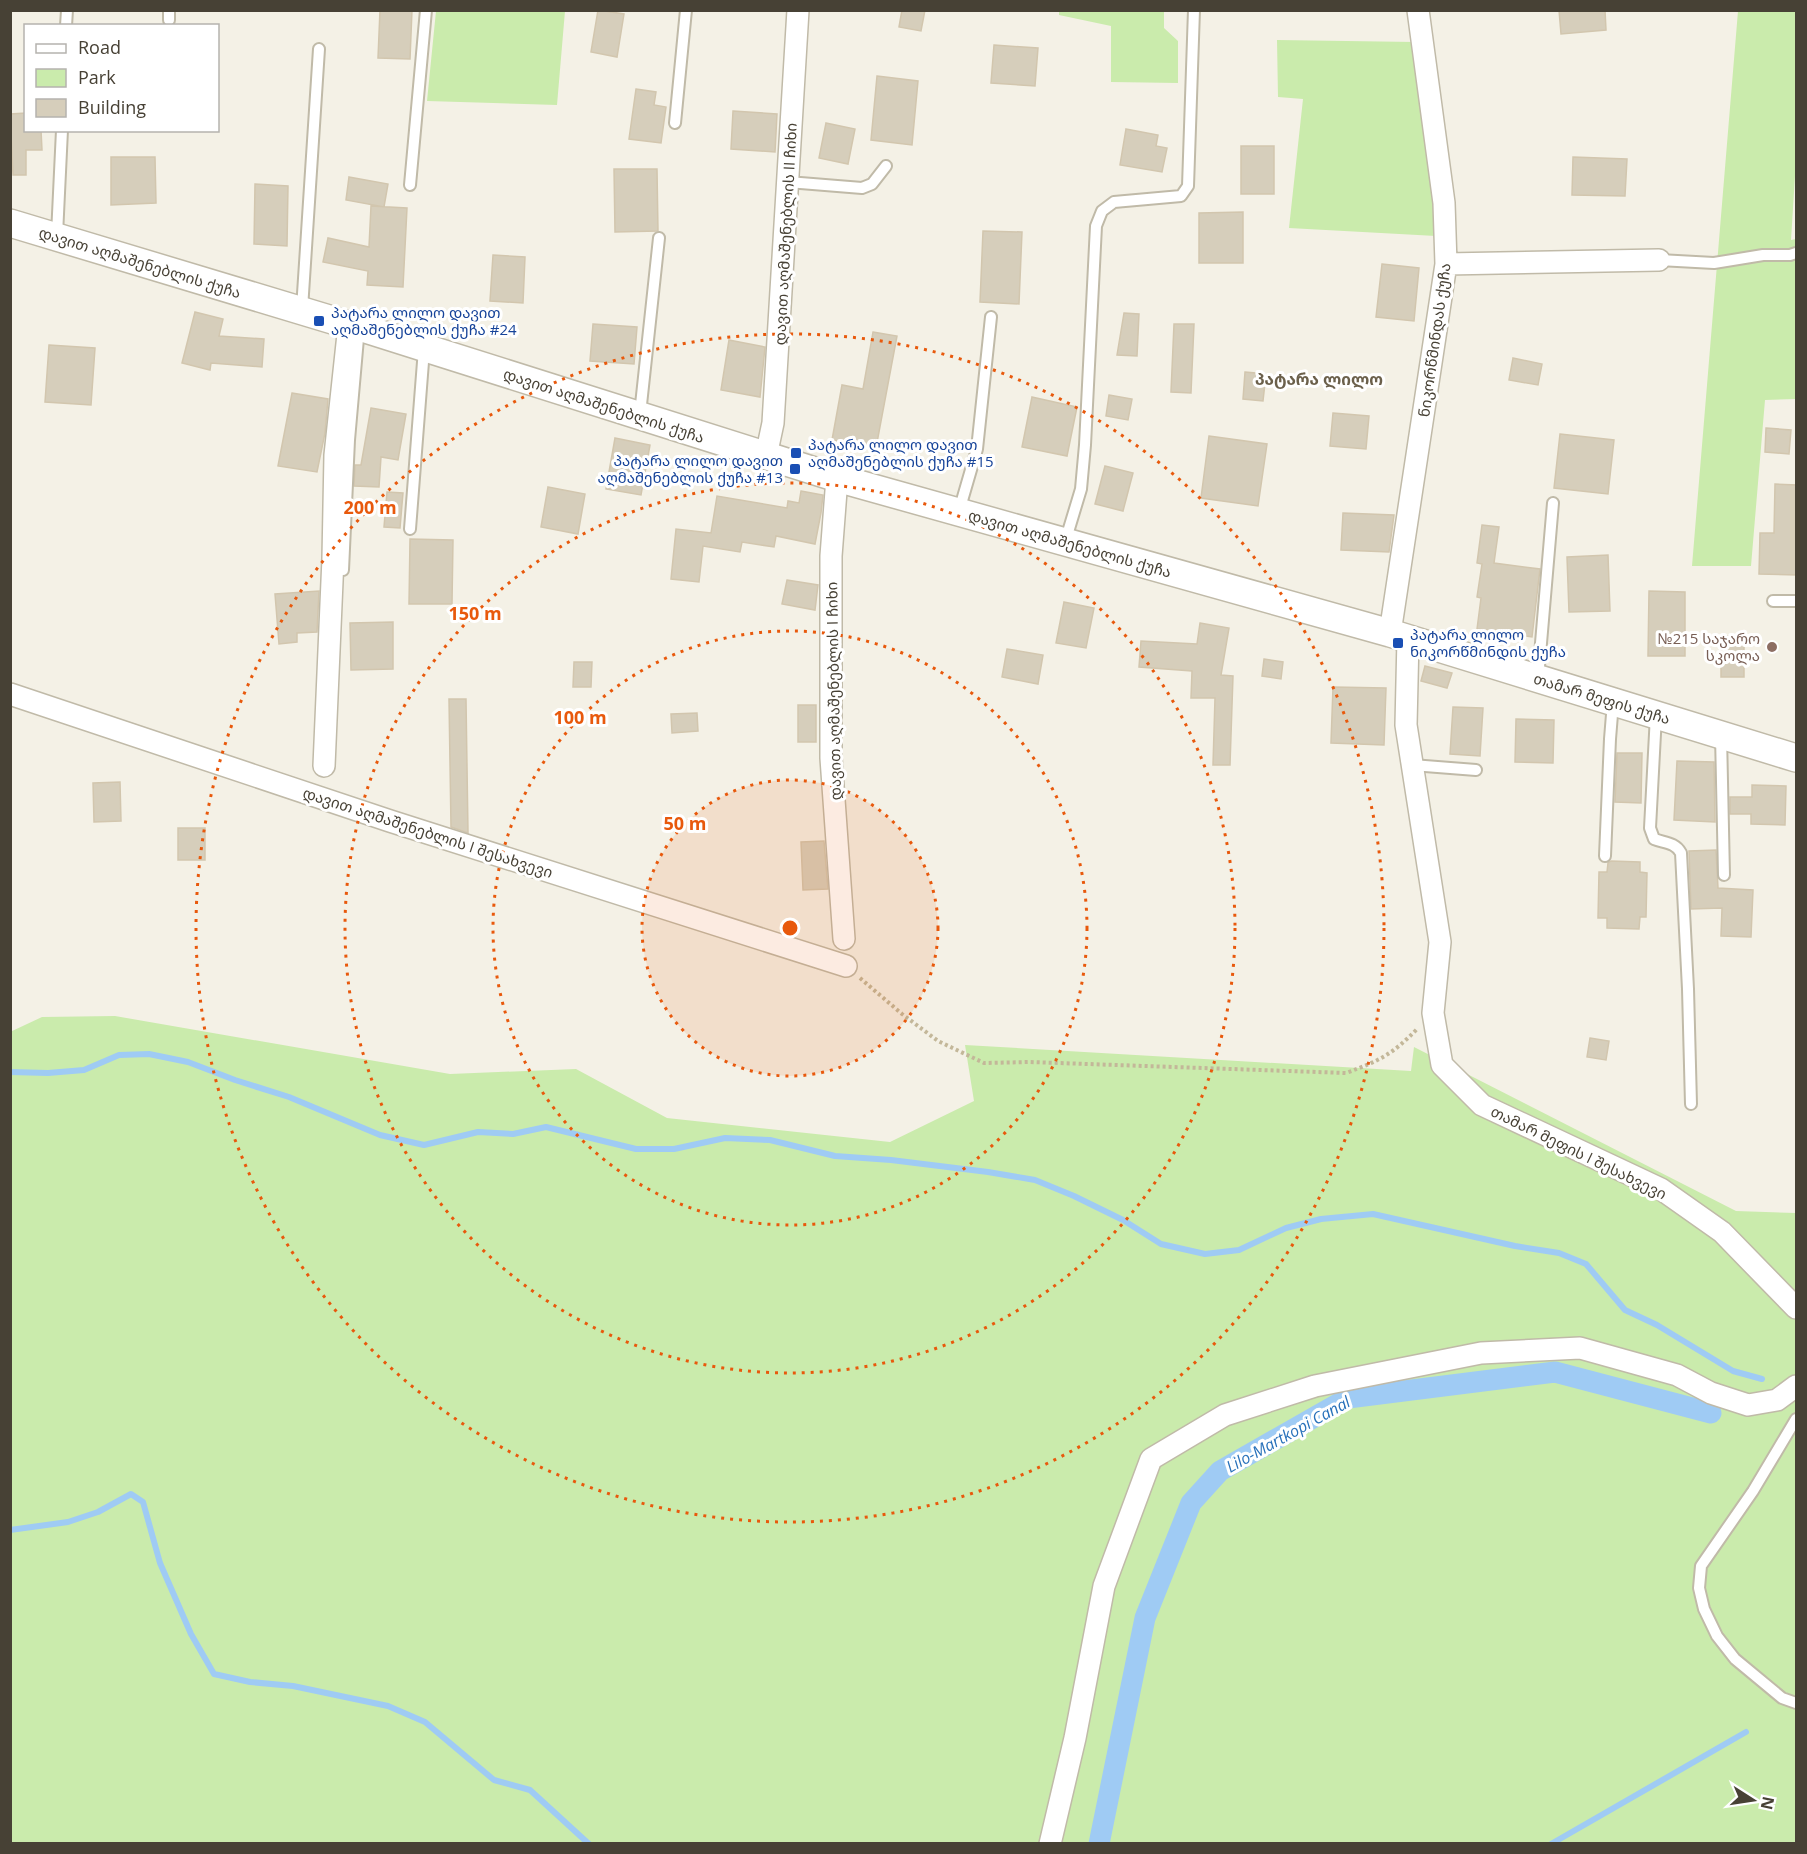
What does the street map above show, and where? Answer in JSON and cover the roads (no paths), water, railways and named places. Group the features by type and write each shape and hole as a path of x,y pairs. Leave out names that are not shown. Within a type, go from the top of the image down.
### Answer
{"street":[{"name":"დავით აღმაშენებლის II ჩიხი","path":"766,456 773,423 798,10"},
{"name":"ნიკორწმინდას ქუჩა","path":"1399,635 1446,264 1444,203 1418,10"},
{"name":"დავით აღმაშენებლის ქუჩა","path":"10,223 354,326 837,478 1399,635"},
{"path":"1446,264 1659,260"},
{"path":"324,766 335,455 354,326"},
{"name":"დავით აღმაშენებლის I ჩიხი","path":"837,478 831,556 831,758 844,939"},
{"name":"თამარ მეფის ქუჩა","path":"1399,635 1797,758"},
{"name":"თამარ მეფის I შესახვევი","path":"1399,635 1406,725 1440,942 1433,1012 1442,1065 1482,1105 1662,1189 1722,1232 1797,1308"},
{"name":"დავით აღმაშენებლის I შესახვევი","path":"10,694 390,821 846,966"},
{"path":"1050,1844 1075,1738 1104,1586 1151,1459 1225,1415 1315,1386 1481,1353 1580,1348 1677,1376 1711,1393 1748,1405 1777,1400 1797,1386"}],"lane":[{"path":"410,184 426,10"},
{"path":"675,123 686,10"},
{"path":"1065,542 1081,489 1096,226 1102,211 1114,202 1181,196 1188,186 1194,10"},
{"path":"302,310 319,49"},
{"path":"57,237 62,132"},
{"path":"788,182 862,188 872,184 886,166"},
{"path":"640,416 659,238"},
{"path":"1659,260 1714,263 1763,255 1794,256"},
{"path":"959,512 977,449 991,316"},
{"path":"343,570 354,326"},
{"path":"410,529 424,348"},
{"path":"1538,678 1553,503"},
{"path":"1773,601 1797,601"},
{"path":"1605,856 1613,701"},
{"path":"1656,715 1650,828 1654,839 1672,844 1681,853 1691,1104"},
{"path":"1721,735 1724,875"},
{"path":"1412,765 1476,770"},
{"path":"1797,1419 1753,1491 1701,1566 1699,1588 1704,1609 1717,1636 1735,1659 1782,1698 1797,1703"}],"waterway":[{"path":"10,1072 48,1073 84,1070 119,1055 149,1054 188,1062 289,1097 380,1135 424,1145 478,1132 513,1134 546,1127 636,1149 674,1149 725,1138 770,1140 835,1156 891,1160 988,1172 1035,1180 1123,1220 1161,1244 1205,1254 1239,1250 1286,1228 1321,1219 1373,1214 1515,1246 1559,1253 1586,1264 1625,1310 1657,1325 1733,1371 1762,1379"},
{"name":"Lilo-Martkopi Canal","path":"1099,1844 1145,1618 1191,1503 1220,1471 1348,1398 1555,1372 1711,1413"},
{"path":"10,1530 68,1522 98,1512 131,1494 143,1502 160,1563 191,1634 214,1674 250,1682 293,1686 388,1706 425,1722 494,1780 530,1790 589,1844"},
{"path":"1551,1844 1746,1732"}],"place":[{"name":"პატარა ლილო დავით აღმაშენებლის ქუჩა #24","path":"319,321"},
{"name":"პატარა ლილო დავით აღმაშენებლის ქუჩა #15","path":"796,453"},
{"name":"პატარა ლილო დავით აღმაშენებლის ქუჩა #13","path":"795,469"},
{"name":"პატარა ლილო ნიკორწმინდის ქუჩა","path":"1398,643"},
{"name":"№215 საჯარო სკოლა","path":"1772,647"}],"district":[{"name":"პატარა ლილო","path":"1319,379"}]}
